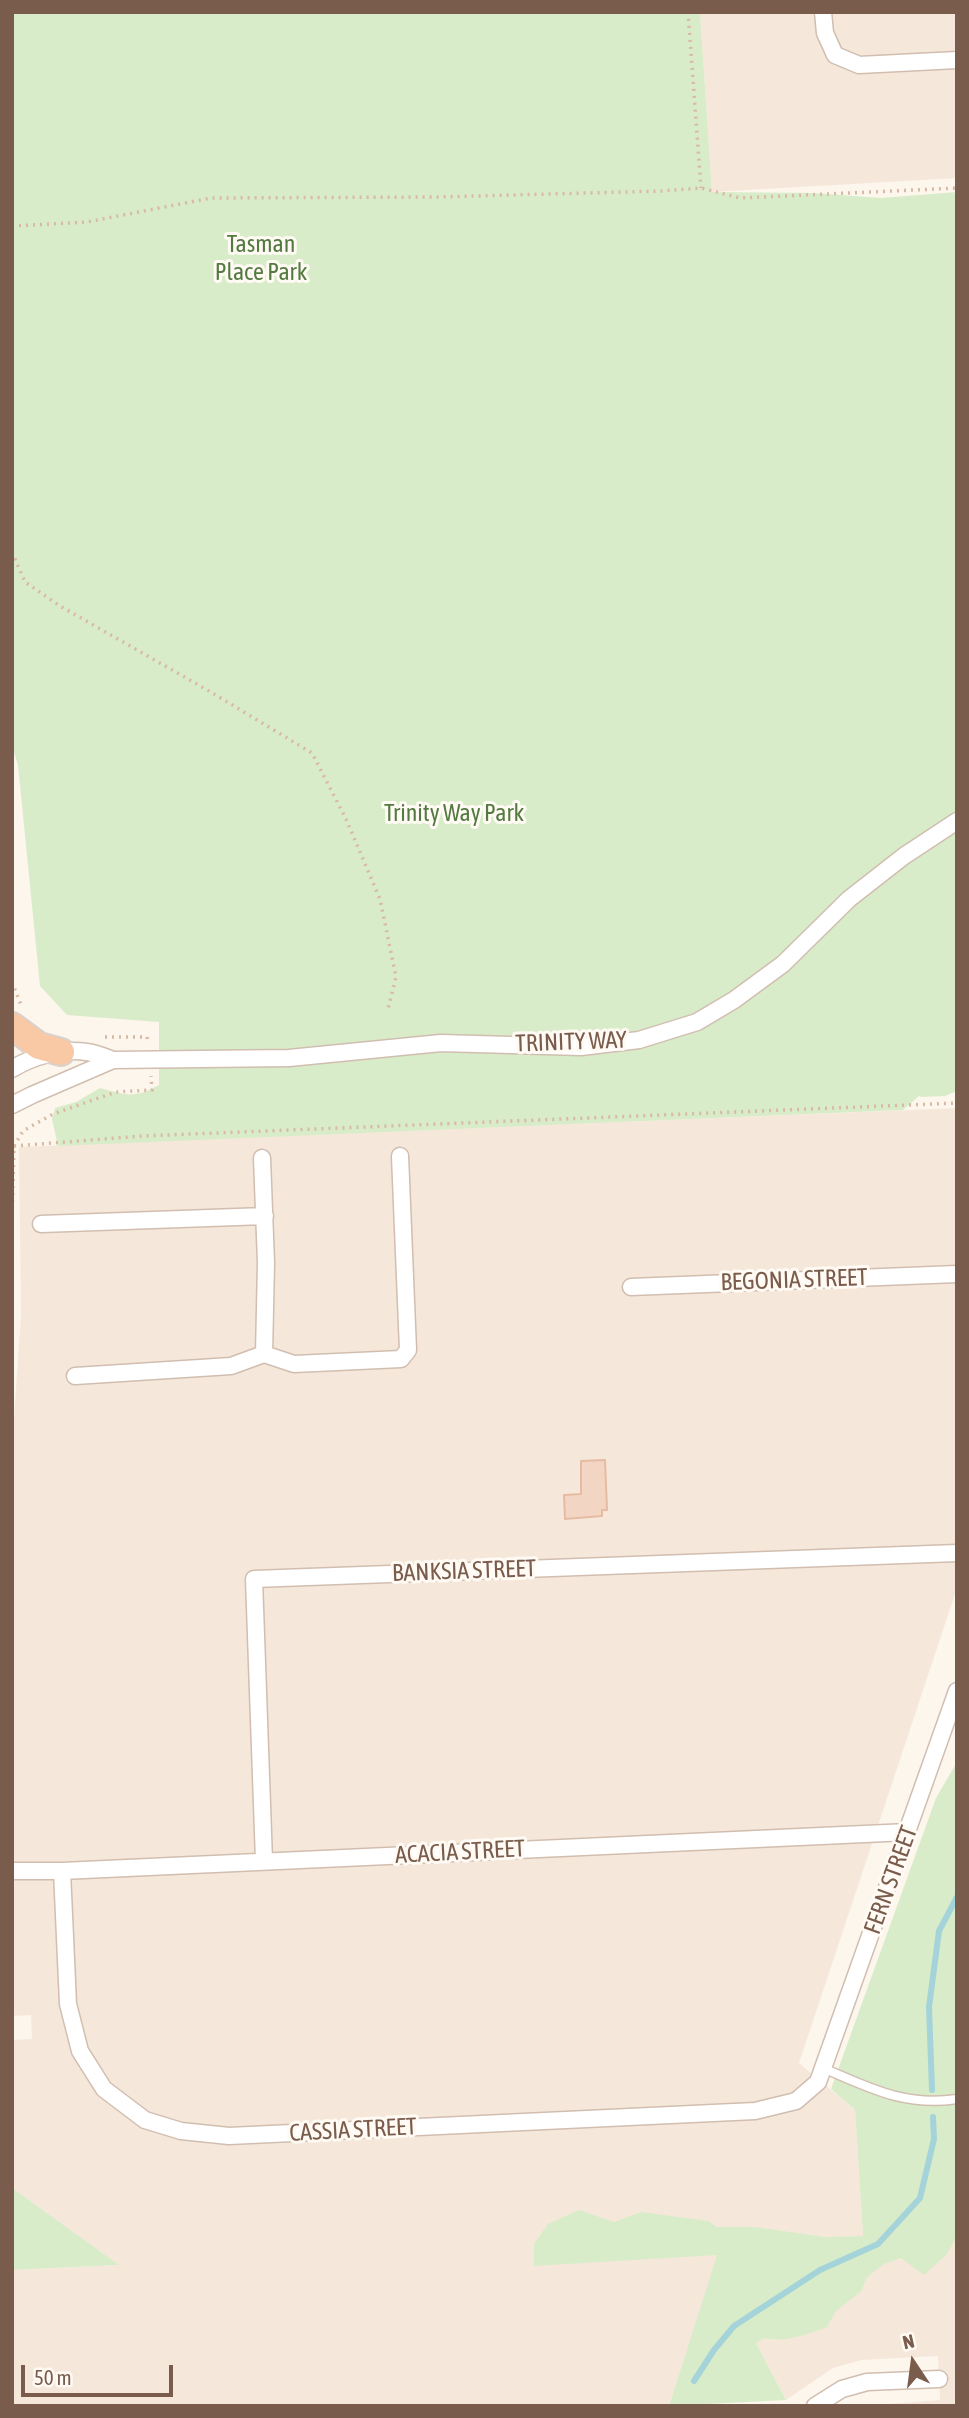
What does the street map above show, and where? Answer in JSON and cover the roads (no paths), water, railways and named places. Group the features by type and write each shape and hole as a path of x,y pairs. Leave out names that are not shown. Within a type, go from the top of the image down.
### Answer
{"highway":[{"path":"19,1018 39,1046 61,1052"}],"street":[{"path":"823,12 825,33 835,55 859,65 957,60"},
{"name":"TRINITY WAY","path":"12,1069 38,1057 61,1052 88,1052 114,1060 289,1058 440,1043 580,1046 639,1040 697,1022 734,1000 783,964 849,899 904,856 957,821"},
{"name":"TRINITY WAY","path":"12,1105 114,1060"},
{"path":"75,1376 231,1366 264,1354 294,1364 401,1359 408,1350 400,1156"},
{"path":"262,1158 265,1216 264,1354"},
{"path":"41,1224 265,1216"},
{"name":"BEGONIA STREET","path":"631,1287 957,1274"},
{"name":"BANKSIA STREET","path":"264,1861 254,1579 957,1553"},
{"name":"FERN STREET","path":"823,2068 957,1691"},
{"name":"ACACIA STREET","path":"12,1871 62,1871 908,1832"},
{"name":"CASSIA STREET","path":"62,1871 68,2004 80,2051 104,2089 145,2120 181,2132 229,2136 755,2111 796,2101 818,2082 823,2068"},
{"path":"815,2406 842,2389 867,2382 939,2379"}],"lane":[{"path":"823,2068 888,2096 935,2102 957,2099"}],"waterway":[{"path":"932,2090 929,2007 939,1931 957,1897"},
{"path":"694,2381 734,2326 820,2270 878,2244 920,2198 934,2139 933,2117"}],"park label":[{"name":"Tasman Place Park","path":"261,258"},
{"name":"Trinity Way Park","path":"454,813"}]}
